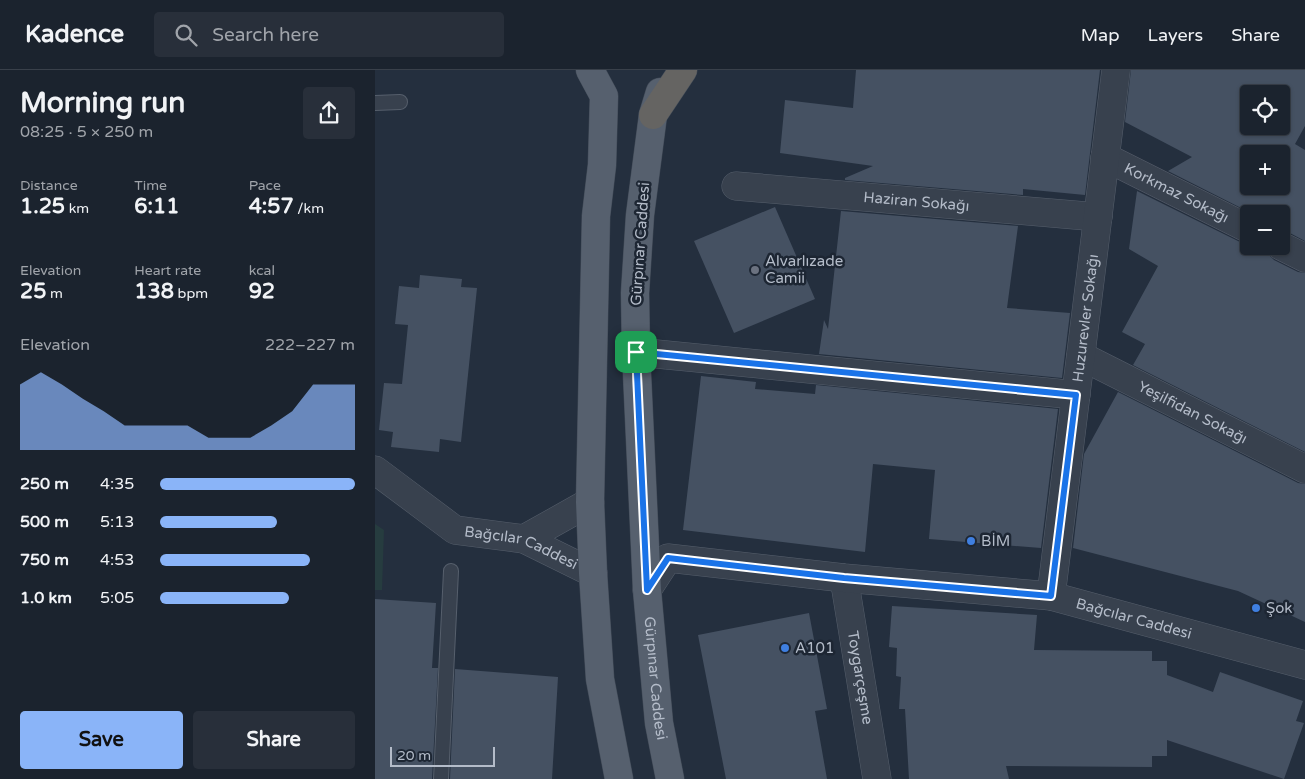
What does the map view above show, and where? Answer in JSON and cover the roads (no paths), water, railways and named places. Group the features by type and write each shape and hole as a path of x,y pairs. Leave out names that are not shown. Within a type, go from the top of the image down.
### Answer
{"highway":[{"path":"653,115 683,70"}],"main road":[{"path":"590,70 603,96 602,165 596,216 590,502 600,679 619,779"},
{"name":"Gürpınar Caddesi","path":"667,70 653,115 640,214 635,293 647,590 659,723 670,779"}],"street":[{"name":"Huzurevler Sokağı","path":"1051,596 1116,70"},
{"name":"Korkmaz Sokağı","path":"1105,156 1240,224"},
{"name":"Haziran Sokağı","path":"736,186 1098,217"},
{"path":"1290,250 1305,258"},
{"path":"636,352 1076,395"},
{"name":"Yeşilfidan Sokağı","path":"1081,356 1305,469"},
{"name":"Bağcılar Caddesi","path":"375,470 455,530 524,539 593,573"},
{"path":"524,539 590,502"},
{"name":"Bağcılar Caddesi","path":"647,590 668,558 844,578 1051,596 1305,665"},
{"name":"Toygarçeşme","path":"844,578 877,779"}],"lane":[{"path":"375,103 400,102"},
{"path":"441,779 451,571"}],"place":[{"name":"Alvarlızade Camii","path":"755,270"},
{"name":"BİM","path":"971,541"},
{"name":"Şok","path":"1256,608"},
{"name":"A101","path":"785,648"}]}
